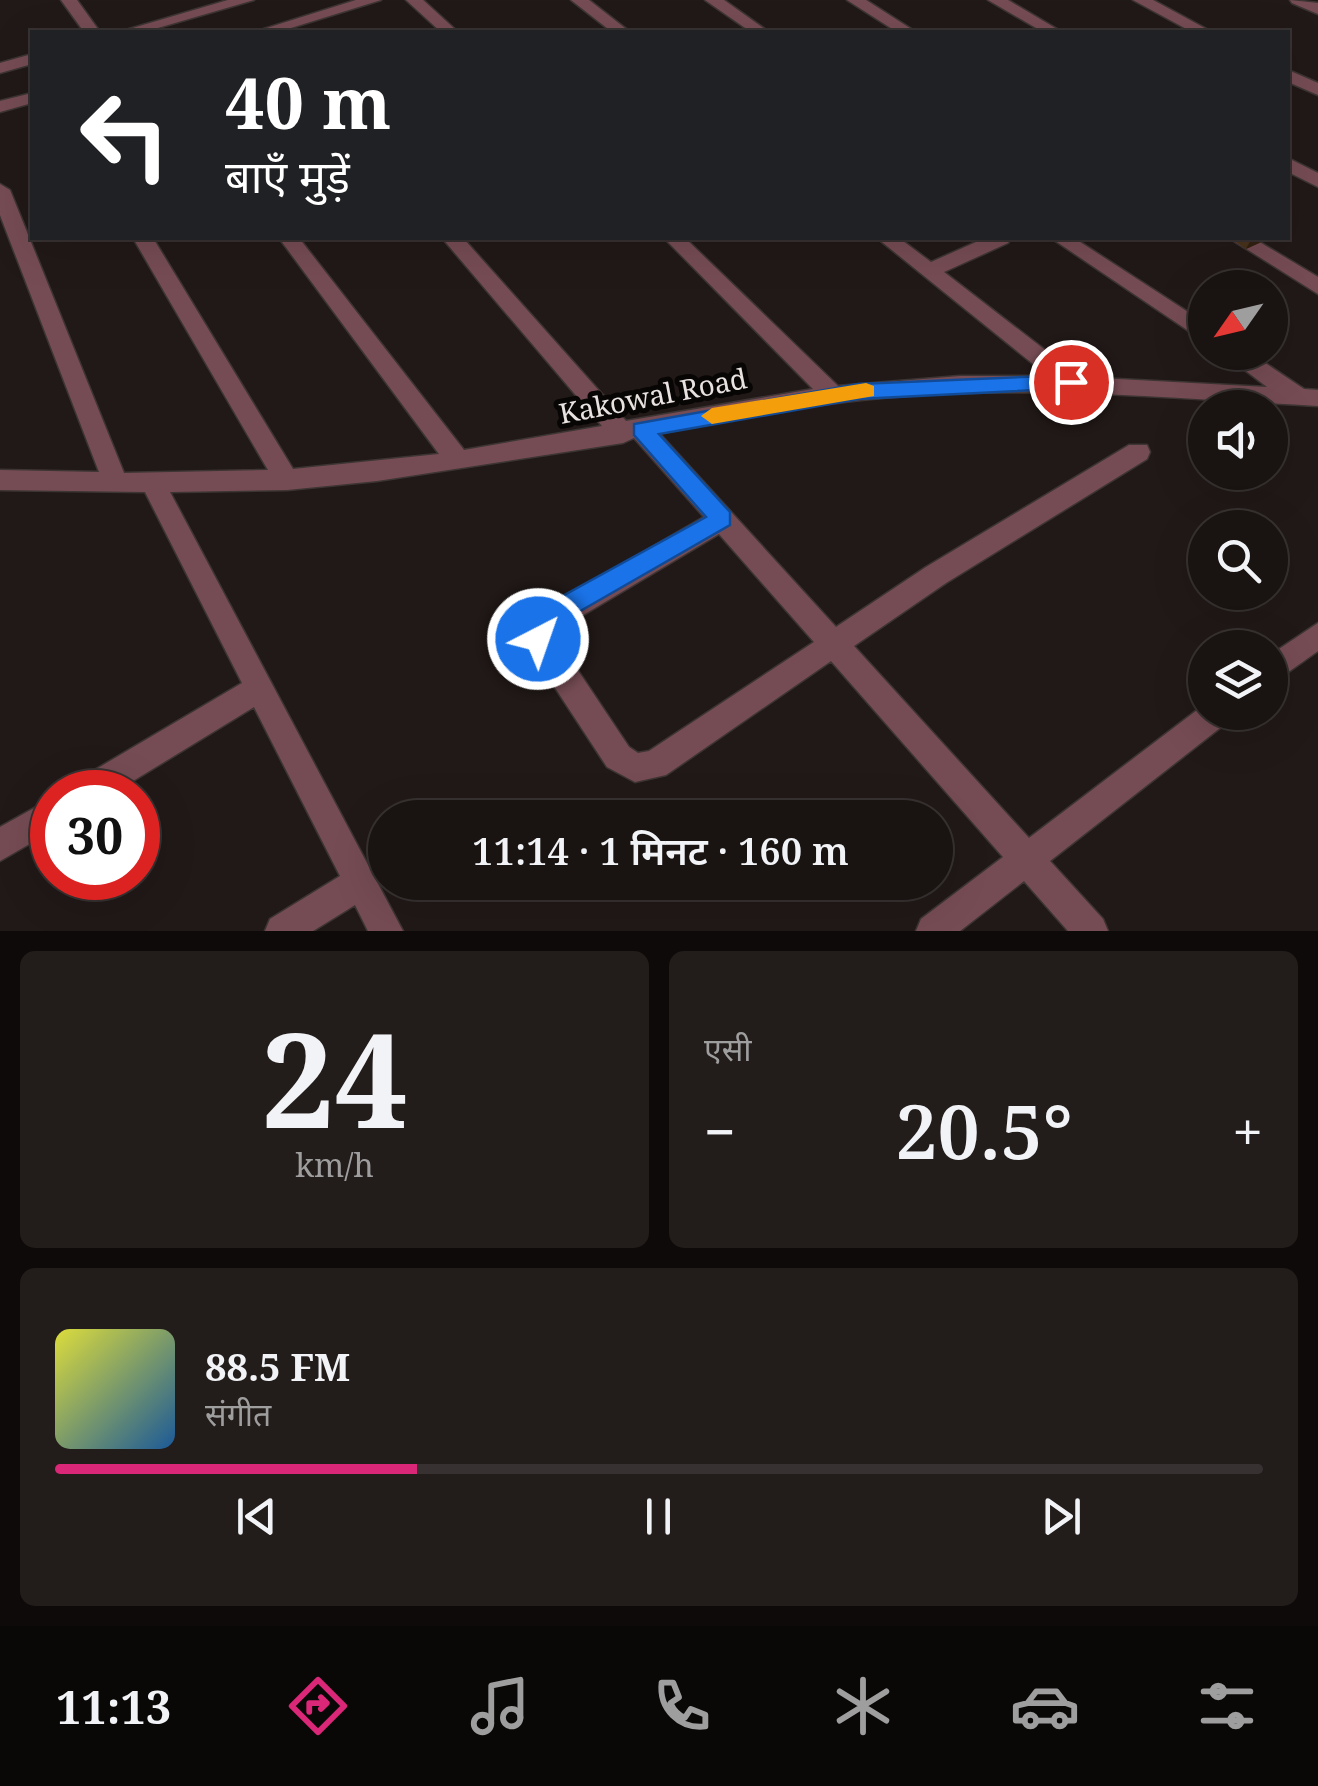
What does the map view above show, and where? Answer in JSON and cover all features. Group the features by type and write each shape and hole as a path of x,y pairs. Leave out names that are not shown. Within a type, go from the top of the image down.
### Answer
{"street":[{"path":"68,0 90,30"},
{"path":"132,30 202,5 246,0"},
{"path":"276,30 373,0"},
{"path":"414,0 448,30"},
{"path":"579,0 619,30"},
{"path":"714,0 758,30"},
{"path":"856,0 905,30"},
{"path":"996,0 1050,30"},
{"path":"1140,0 1200,30"},
{"path":"1298,0 1318,9"},
{"path":"0,68 30,60"},
{"path":"1290,76 1316,87"},
{"path":"1290,97 1316,87"},
{"path":"0,107 30,99"},
{"path":"1290,165 1318,181"},
{"path":"0,190 116,483"},
{"path":"144,240 288,480"},
{"path":"291,240 458,461"},
{"path":"454,240 632,432 722,519 1091,931"},
{"path":"676,240 832,395"},
{"path":"889,240 1071,382"},
{"path":"930,271 997,240"},
{"path":"1064,240 1188,323"},
{"path":"1242,240 1318,287"},
{"path":"1261,370 1312,402"},
{"name":"Kakowal Road","path":"0,480 154,484 288,480 458,461 832,395 911,387 1071,382 1312,402"},
{"path":"722,519 538,626 538,639 618,757 636,768 655,765 936,576 1138,452"},
{"path":"154,484 386,931"},
{"path":"1288,658 1318,636"},
{"path":"124,770 262,687"},
{"path":"933,931 1195,730"},
{"path":"0,845 30,827"},
{"path":"282,931 362,881"}],"slow traffic":[{"path":"712,416 802,398 866,391"}],"route":[{"path":"538,639 538,626 548,617 722,519 642,429 802,398 911,387 1071,382"}]}
